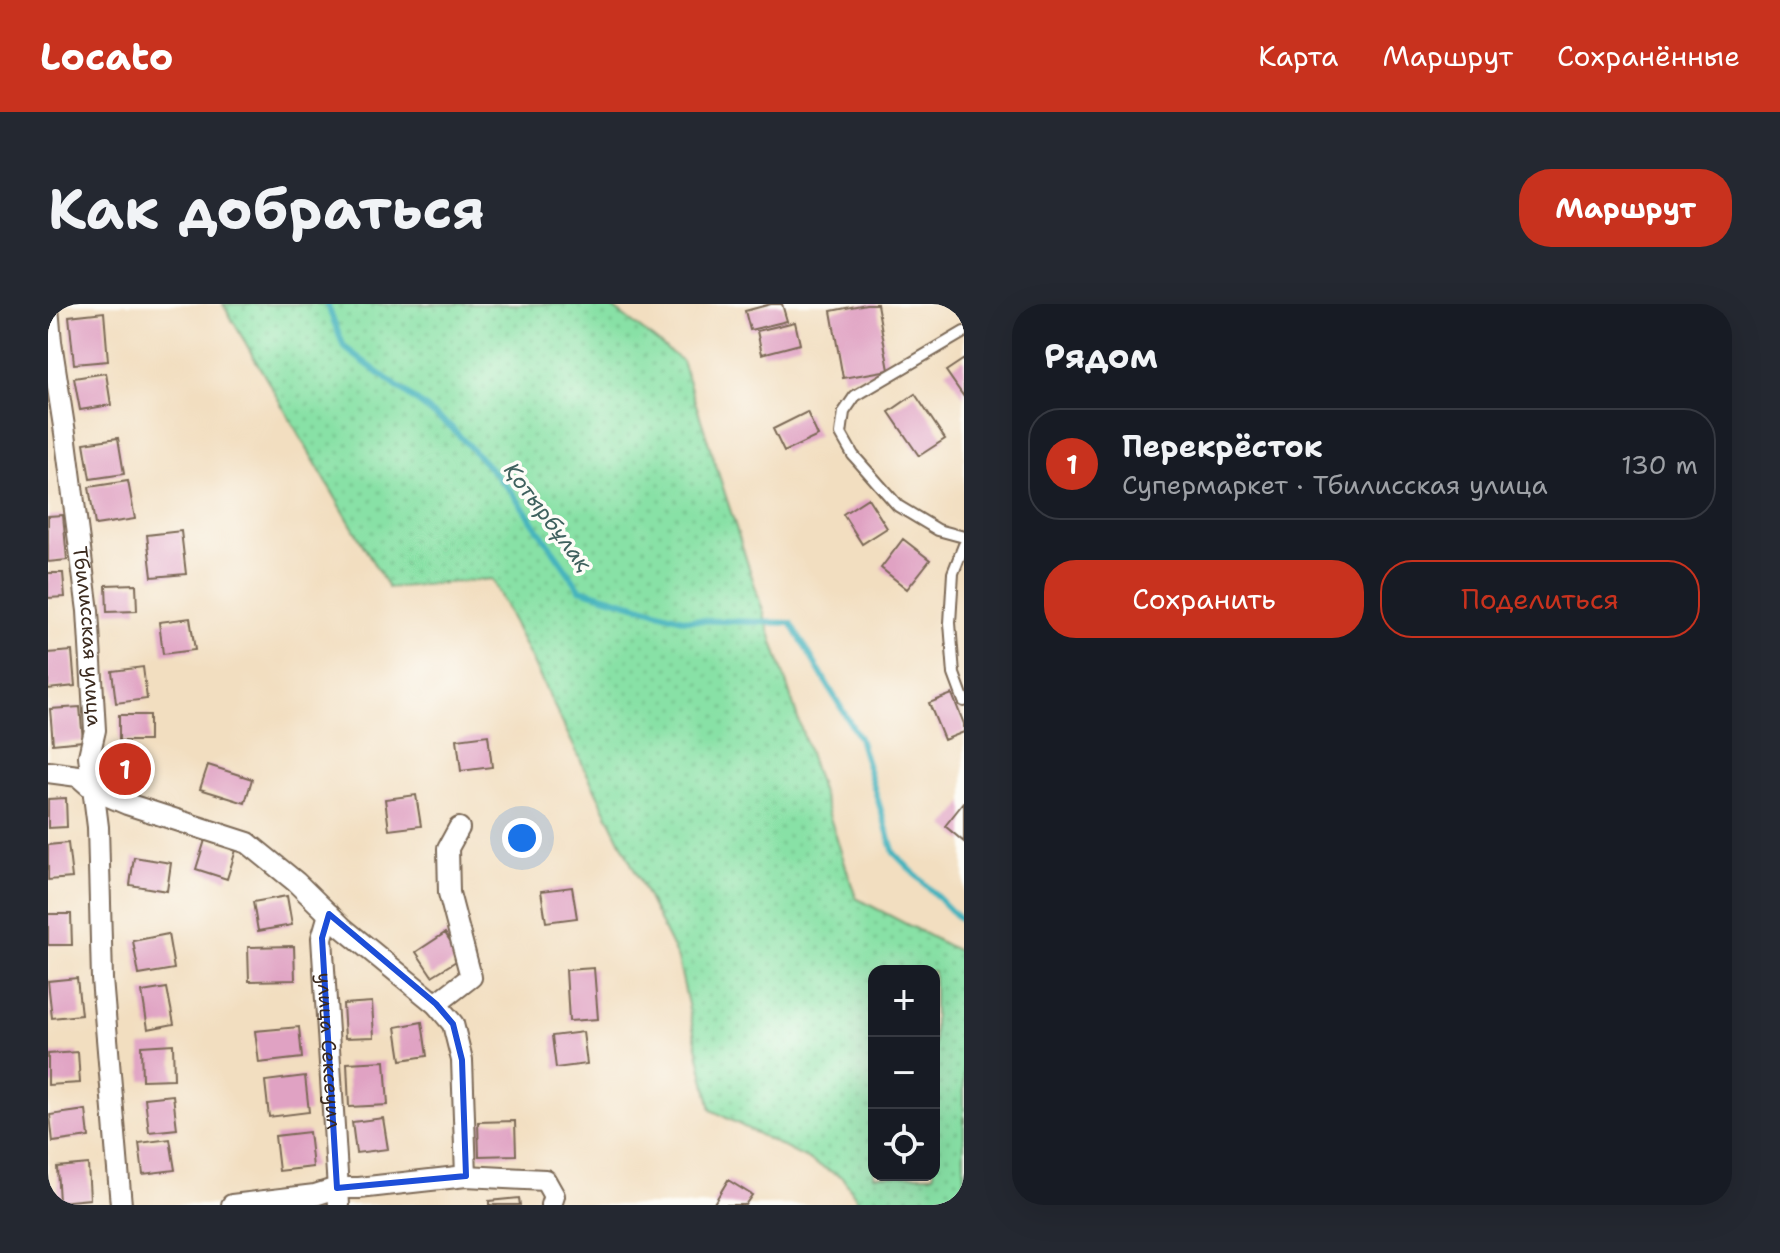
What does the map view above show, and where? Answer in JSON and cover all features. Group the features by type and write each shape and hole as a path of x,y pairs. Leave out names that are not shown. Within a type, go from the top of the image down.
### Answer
{"street":[{"name":"Тбилисская улица","path":"48,307 88,611 95,730 89,756 98,827 102,979 121,1205"},
{"path":"48,772 78,776 94,790 127,804 248,843 436,1004 453,1024 462,1060 466,1176"},
{"path":"436,1004 471,977 449,893 448,848 459,828"},
{"name":"улица Сексеуил","path":"329,914 322,938 338,1196"},
{"path":"232,1205 315,1195 338,1196 359,1188 466,1176 545,1180 554,1196 551,1205"}],"lane":[{"path":"964,332 855,396 844,412 841,434 853,455 898,506 938,530 964,537"},
{"path":"964,545 953,573 950,623 954,674 964,701"}],"highlighted area":[{"path":"329,914 436,1004 453,1024 462,1060 466,1176 337,1188 322,938"}],"green space":[{"path":"223,304 608,304 682,361 856,898 964,954 964,1205 855,1205 858,1200 842,1177 711,1110 678,959 492,579 388,588"}],"building":[{"path":"782,304 787,321 750,330 745,311"},
{"path":"877,304 889,370 843,378 831,311"},
{"path":"104,312 108,361 74,364 69,316"},
{"path":"795,322 800,344 762,354 757,331"},
{"path":"964,359 964,397 946,371"},
{"path":"106,373 111,405 80,410 74,378"},
{"path":"915,394 945,439 919,456 889,412"},
{"path":"807,412 818,436 784,452 773,429"},
{"path":"118,438 124,474 90,479 84,443"},
{"path":"128,481 135,519 95,525 89,487"},
{"path":"868,498 887,528 862,544 843,514"},
{"path":"63,515 67,560 48,562 48,516"},
{"path":"181,531 186,574 152,577 147,535"},
{"path":"903,539 930,560 907,589 881,568"},
{"path":"48,573 63,573 65,597 48,598"},
{"path":"136,584 137,611 107,612 106,585"},
{"path":"190,618 195,650 163,654 159,622"},
{"path":"72,651 75,686 48,689 48,653"},
{"path":"143,667 147,699 116,703 112,671"},
{"path":"952,694 964,724 964,732 944,740 929,703"},
{"path":"80,707 83,741 53,744 50,709"},
{"path":"119,715 149,715 149,741 119,741"},
{"path":"488,735 492,767 461,771 457,739"},
{"path":"137,755 139,780 112,782 110,757"},
{"path":"208,765 252,779 245,803 200,789"},
{"path":"416,795 421,826 389,830 385,799"},
{"path":"66,798 67,827 48,828 48,799"},
{"path":"964,802 964,842 945,826"},
{"path":"205,840 236,850 227,879 196,869"},
{"path":"68,843 72,878 48,880 48,845"},
{"path":"134,857 171,863 167,891 130,885"},
{"path":"572,887 577,918 546,922 541,891"},
{"path":"287,896 292,925 258,931 253,902"},
{"path":"48,914 71,914 72,945 48,945"},
{"path":"445,933 461,958 432,976 416,952"},
{"path":"168,934 174,969 139,975 133,941"},
{"path":"294,946 295,980 249,981 248,947"},
{"path":"594,968 598,1019 569,1021 566,970"},
{"path":"77,978 81,1015 52,1018 48,981"},
{"path":"167,988 174,1024 148,1029 142,992"},
{"path":"372,1002 374,1037 345,1038 343,1004"},
{"path":"422,1022 427,1056 401,1060 396,1027"},
{"path":"299,1027 302,1058 259,1063 255,1031"},
{"path":"583,1032 587,1064 556,1068 552,1036"},
{"path":"173,1044 174,1079 142,1080 141,1046"},
{"path":"78,1052 80,1083 48,1085 48,1054"},
{"path":"385,1061 388,1105 349,1107 347,1063"},
{"path":"305,1076 309,1112 269,1117 265,1081"},
{"path":"173,1095 177,1129 149,1132 145,1098"},
{"path":"86,1110 89,1137 53,1142 50,1115"},
{"path":"383,1118 388,1149 356,1153 352,1122"},
{"path":"515,1121 516,1155 479,1156 478,1122"},
{"path":"309,1132 313,1167 279,1171 275,1136"},
{"path":"170,1139 175,1170 143,1174 139,1143"},
{"path":"88,1164 90,1199 59,1202 57,1167"},
{"path":"728,1180 752,1195 745,1205 713,1205"},
{"path":"519,1198 520,1205 489,1205 489,1201"}],"waterway":[{"name":"Қотырбұлақ","path":"327,304 344,347 451,427 512,492 580,589 686,620 791,623 859,738 894,853 964,924"}],"place":[{"name":"Перекрёсток","path":"125,769"}]}
